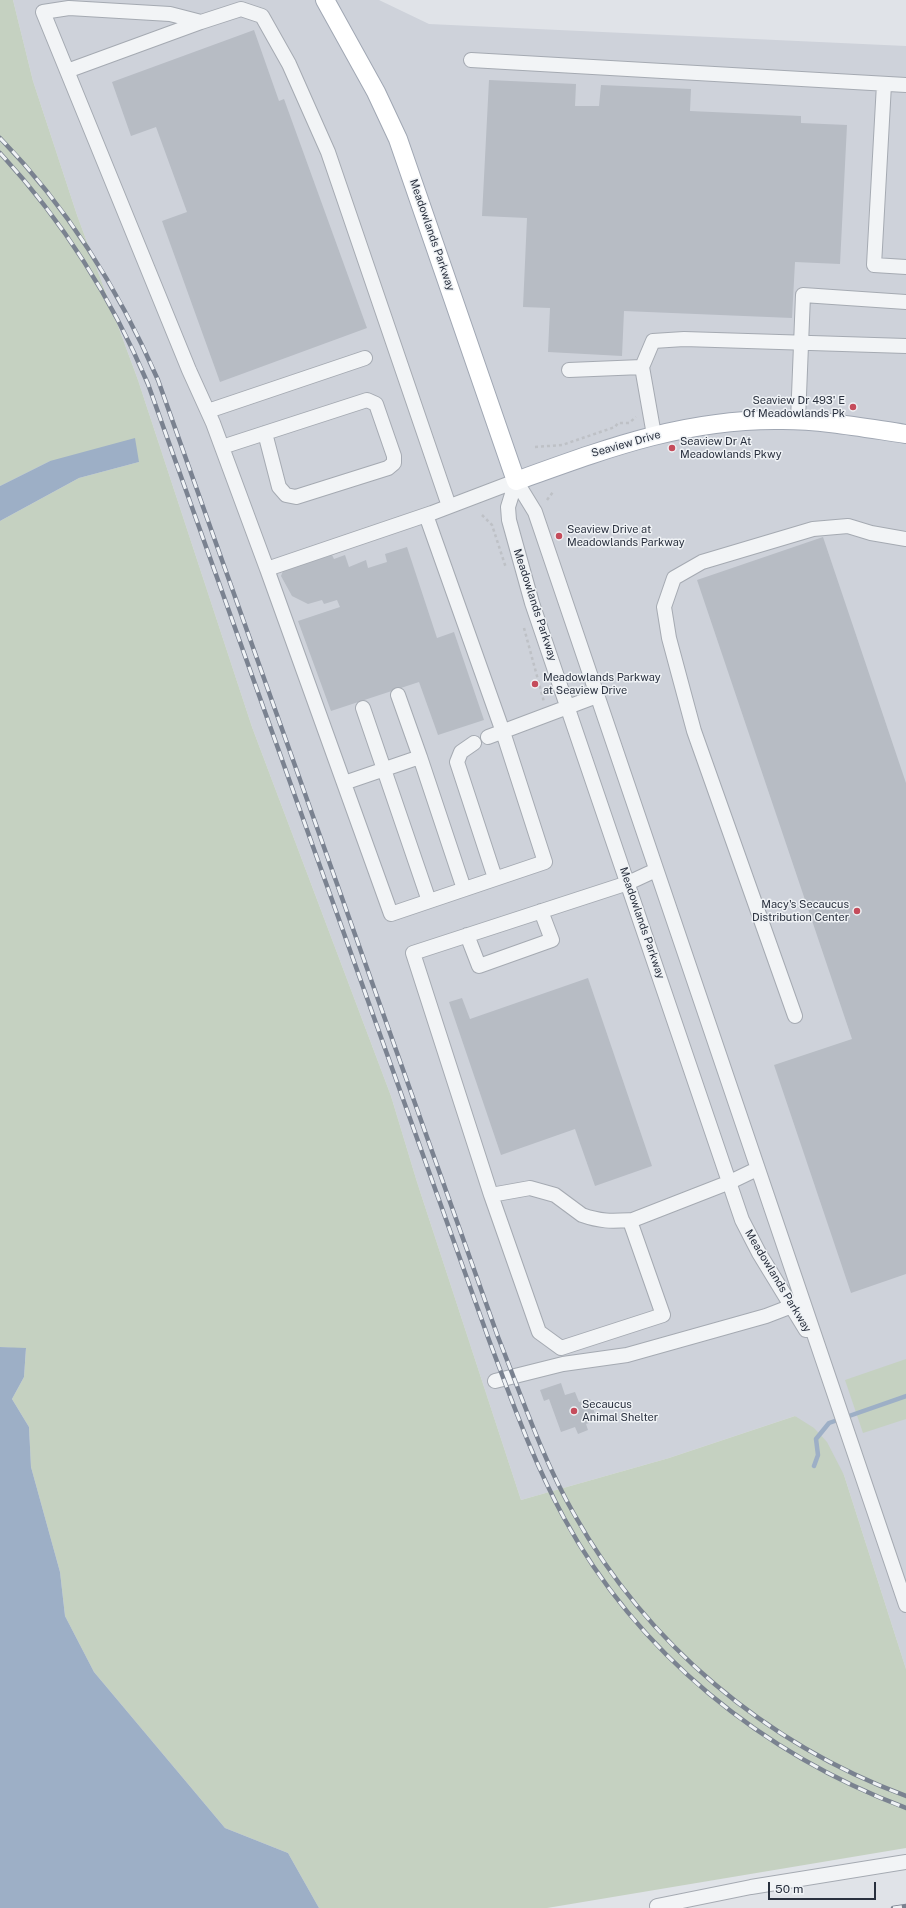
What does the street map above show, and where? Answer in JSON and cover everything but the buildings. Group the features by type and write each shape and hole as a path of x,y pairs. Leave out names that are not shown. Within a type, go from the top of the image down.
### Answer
{"main road":[{"name":"Meadowlands Parkway","path":"328,5 376,92 398,139 516,481"},
{"name":"Seaview Drive","path":"516,481 595,452 654,435 728,422 798,420 839,424 906,434"}],"street":[{"path":"201,22 170,14 69,8 43,12 222,447 391,914 545,862 503,732 426,515"},
{"path":"67,71 241,9 262,16 289,64 328,152 449,506"},
{"path":"471,60 906,85"},
{"path":"884,84 874,264 906,267"},
{"path":"798,420 803,295 906,302"},
{"path":"654,435 642,367 654,341 684,339 906,346"},
{"path":"208,411 365,358"},
{"path":"569,370 642,367"},
{"path":"222,447 265,433 367,400 376,404 394,456 394,463 388,468 296,497 286,495 279,487 265,433"},
{"path":"267,569 426,515 516,481"},
{"name":"Meadowlands Parkway","path":"516,481 535,512 596,696 906,1605"},
{"name":"Meadowlands Parkway","path":"516,481 511,493 508,507 509,520 532,602 730,1182 750,1237 820,1351"},
{"path":"796,1016 694,731 669,638 664,607 674,578 702,562 813,529 848,526 871,533 906,539"},
{"path":"398,695 464,889"},
{"path":"488,737 596,696"},
{"path":"363,708 429,900"},
{"path":"474,743 461,752 457,762 495,878"},
{"path":"344,783 420,757"},
{"path":"633,1220 630,1221 663,1315 561,1348 539,1332 491,1195 413,953 628,882 656,870"},
{"path":"467,935 479,966 552,940 541,911"},
{"path":"491,1195 530,1188 555,1195 582,1215 588,1217 601,1221 633,1220 730,1182 757,1169"},
{"path":"495,1381 562,1364 628,1355 766,1316 792,1306"},
{"path":"658,1906 751,1887 906,1862"}],"path":[{"path":"535,447 562,445 615,427 618,423 629,423 636,417 637,409"},
{"path":"548,500 553,492"},
{"path":"482,515 488,521"}],"shaded area":[{"path":"13,0 379,0 429,24 906,46 906,1669 844,1475 795,1416 669,1458 521,1500 417,1182 391,1096 252,727 138,380 77,215 33,81"}],"green space":[{"path":"0,0 13,0 33,81 77,215 138,380 252,727 391,1096 417,1182 521,1500 669,1458 795,1416 814,1428 827,1442 844,1475 906,1669 906,1848 547,1908 319,1908 288,1853 225,1828 94,1672 65,1616 60,1572 31,1467 29,1427 12,1399 24,1377 26,1349 0,1347 0,521 79,478 139,462 50,461 0,486"},
{"path":"906,1359 906,1419 863,1433 845,1380"}],"water":[{"path":"135,438 139,462 79,478 0,521 0,486 50,461"},
{"path":"0,1347 26,1348 24,1377 12,1399 29,1427 31,1467 60,1572 65,1616 94,1672 225,1828 288,1853 319,1908 0,1908"}],"waterway":[{"path":"814,1466 818,1455 816,1439 829,1423 906,1396"}],"railway":[{"path":"0,138 48,193 90,252 109,282 143,347 158,380 498,1337 542,1449 574,1514 603,1561 637,1606 674,1647 715,1684 759,1718 805,1748 855,1774 906,1796"},
{"path":"0,153 45,206 84,262 119,322 148,384 489,1340 542,1475 564,1518 594,1567 629,1613 667,1655 709,1694 754,1728 803,1759 853,1786 906,1808"},
{"path":"893,1908 906,1906"}],"place":[{"name":"Seaview Dr 493' E Of Meadowlands Pk","path":"853,407"},
{"name":"Seaview Dr At Meadowlands Pkwy","path":"672,448"},
{"name":"Seaview Drive at Meadowlands Parkway","path":"559,536"},
{"name":"Meadowlands Parkway at Seaview Drive","path":"535,684"},
{"name":"Macy's Secaucus Distribution Center","path":"857,911"},
{"name":"Secaucus Animal Shelter","path":"574,1411"}]}
